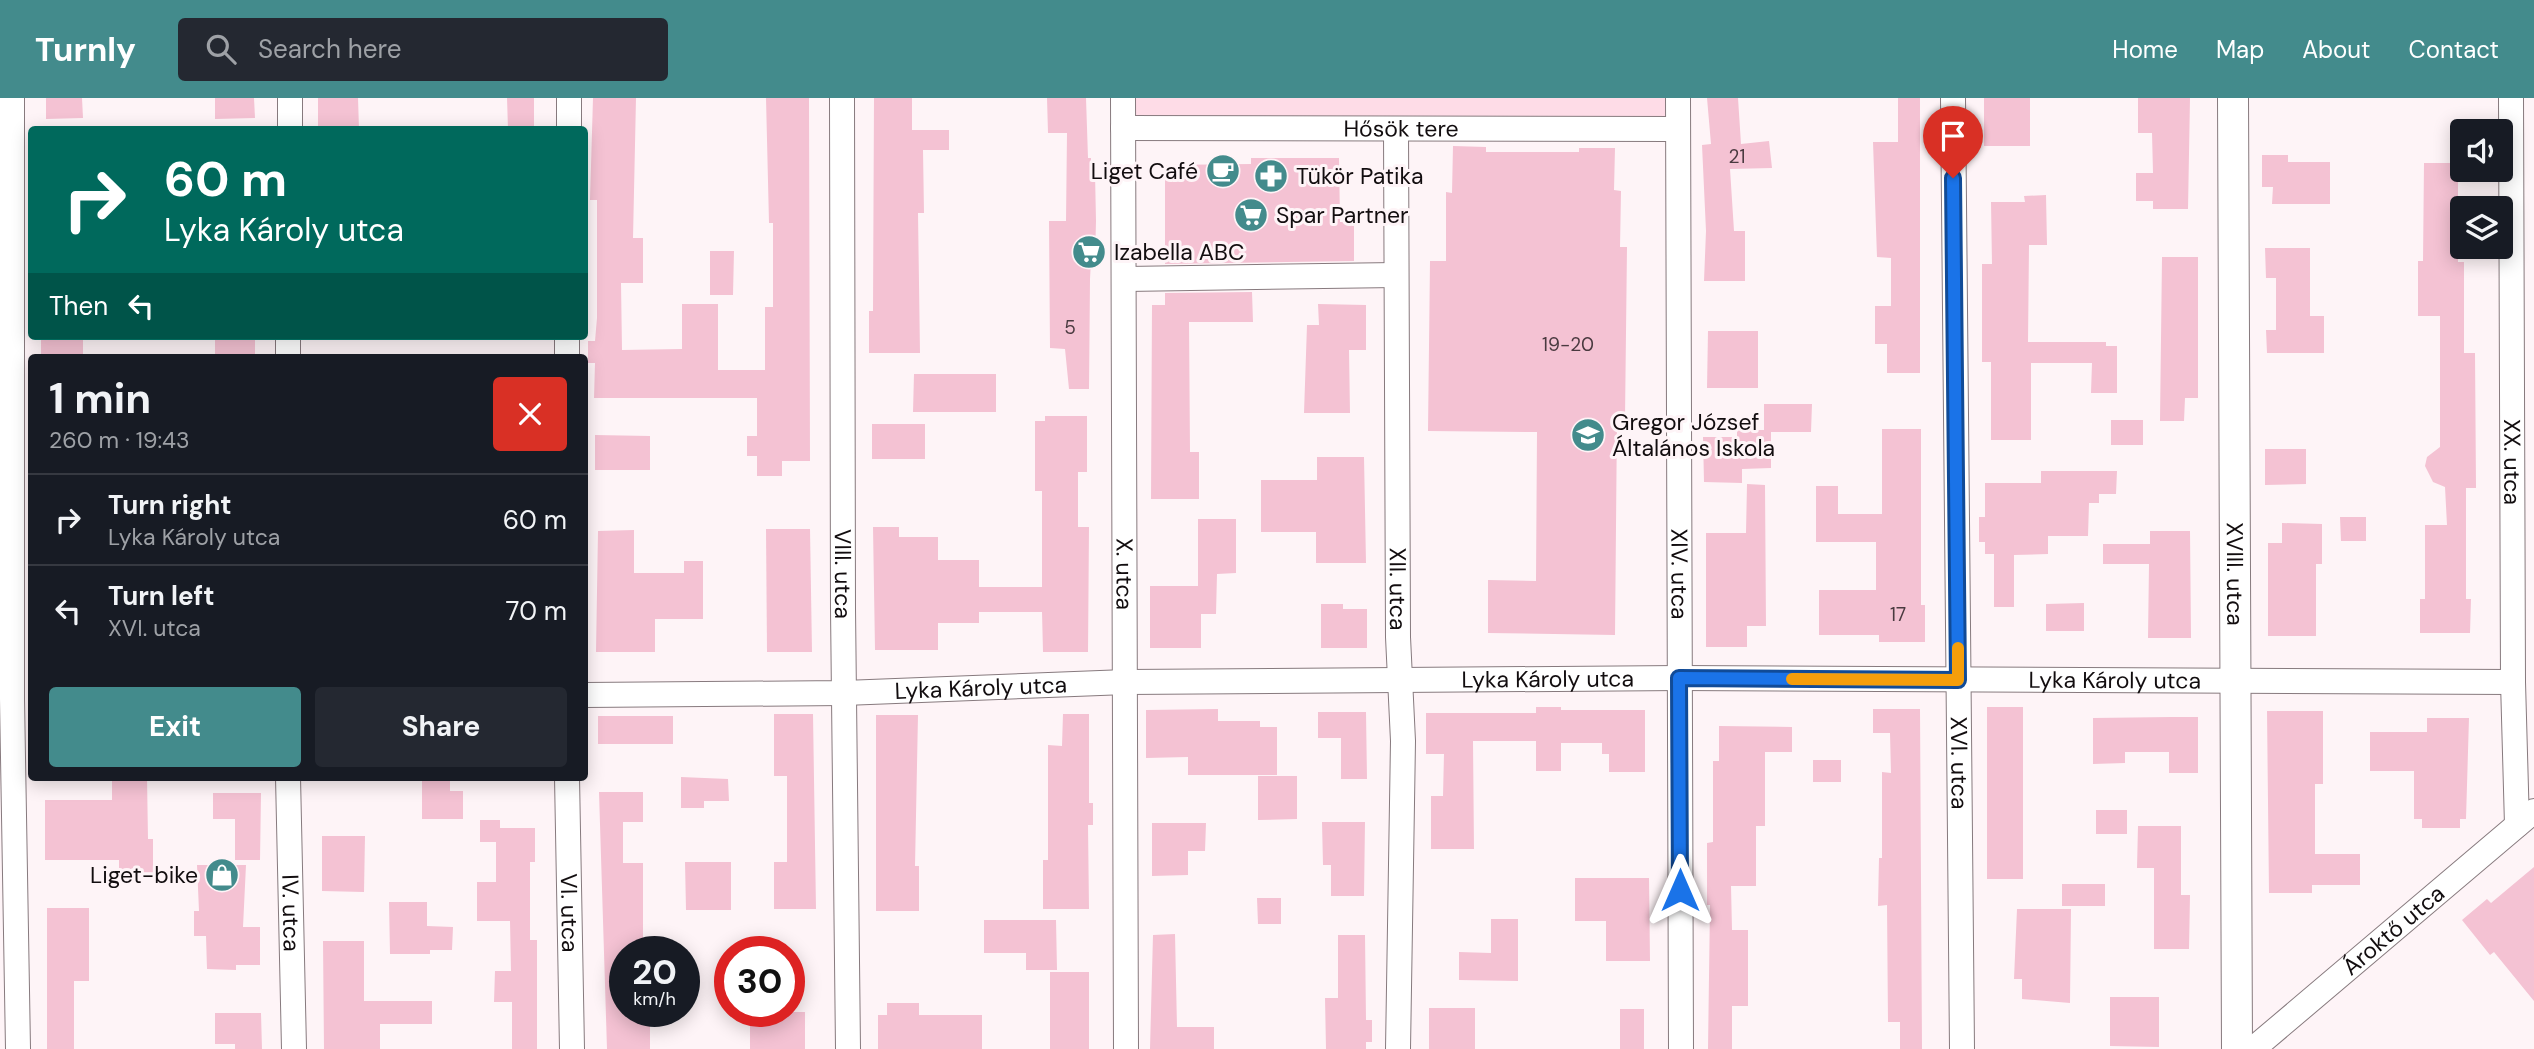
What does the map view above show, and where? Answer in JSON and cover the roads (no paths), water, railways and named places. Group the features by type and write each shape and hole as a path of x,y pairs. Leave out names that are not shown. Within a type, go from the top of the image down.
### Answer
{"street":[{"path":"12,98 19,1049"},
{"path":"290,98 290,126"},
{"path":"569,98 569,126"},
{"name":"VIII. utca","path":"842,98 848,1049"},
{"name":"X. utca","path":"1123,98 1126,279 1126,1049"},
{"name":"XIV. utca","path":"1678,98 1681,1049"},
{"name":"XVI. utca","path":"1953,98 1962,1049"},
{"name":"XVIII. utca","path":"2233,98 2237,1049"},
{"name":"XX. utca","path":"2511,98 2513,682 2525,818"},
{"name":"Hősök tere","path":"1123,128 1678,129"},
{"name":"XII. utca","path":"1396,129 1400,680 1403,741 1398,1049"},
{"path":"1126,279 1396,275"},
{"name":"Lyka Károly utca","path":"588,695 844,693 1126,682 1679,678 2513,682"},
{"name":"IV. utca","path":"288,781 294,1049"},
{"name":"VI. utca","path":"567,781 572,1049"},
{"name":"Ároktő utca","path":"2253,1049 2525,818"}],"place":[{"name":"Liget Café","path":"1223,171"},
{"name":"Tükör Patika","path":"1271,176"},
{"name":"Spar Partner","path":"1251,215"},
{"name":"Izabella ABC","path":"1089,252"},
{"name":"Gregor József Általános Iskola","path":"1588,435"},
{"name":"Liget-bike","path":"222,875"}]}
